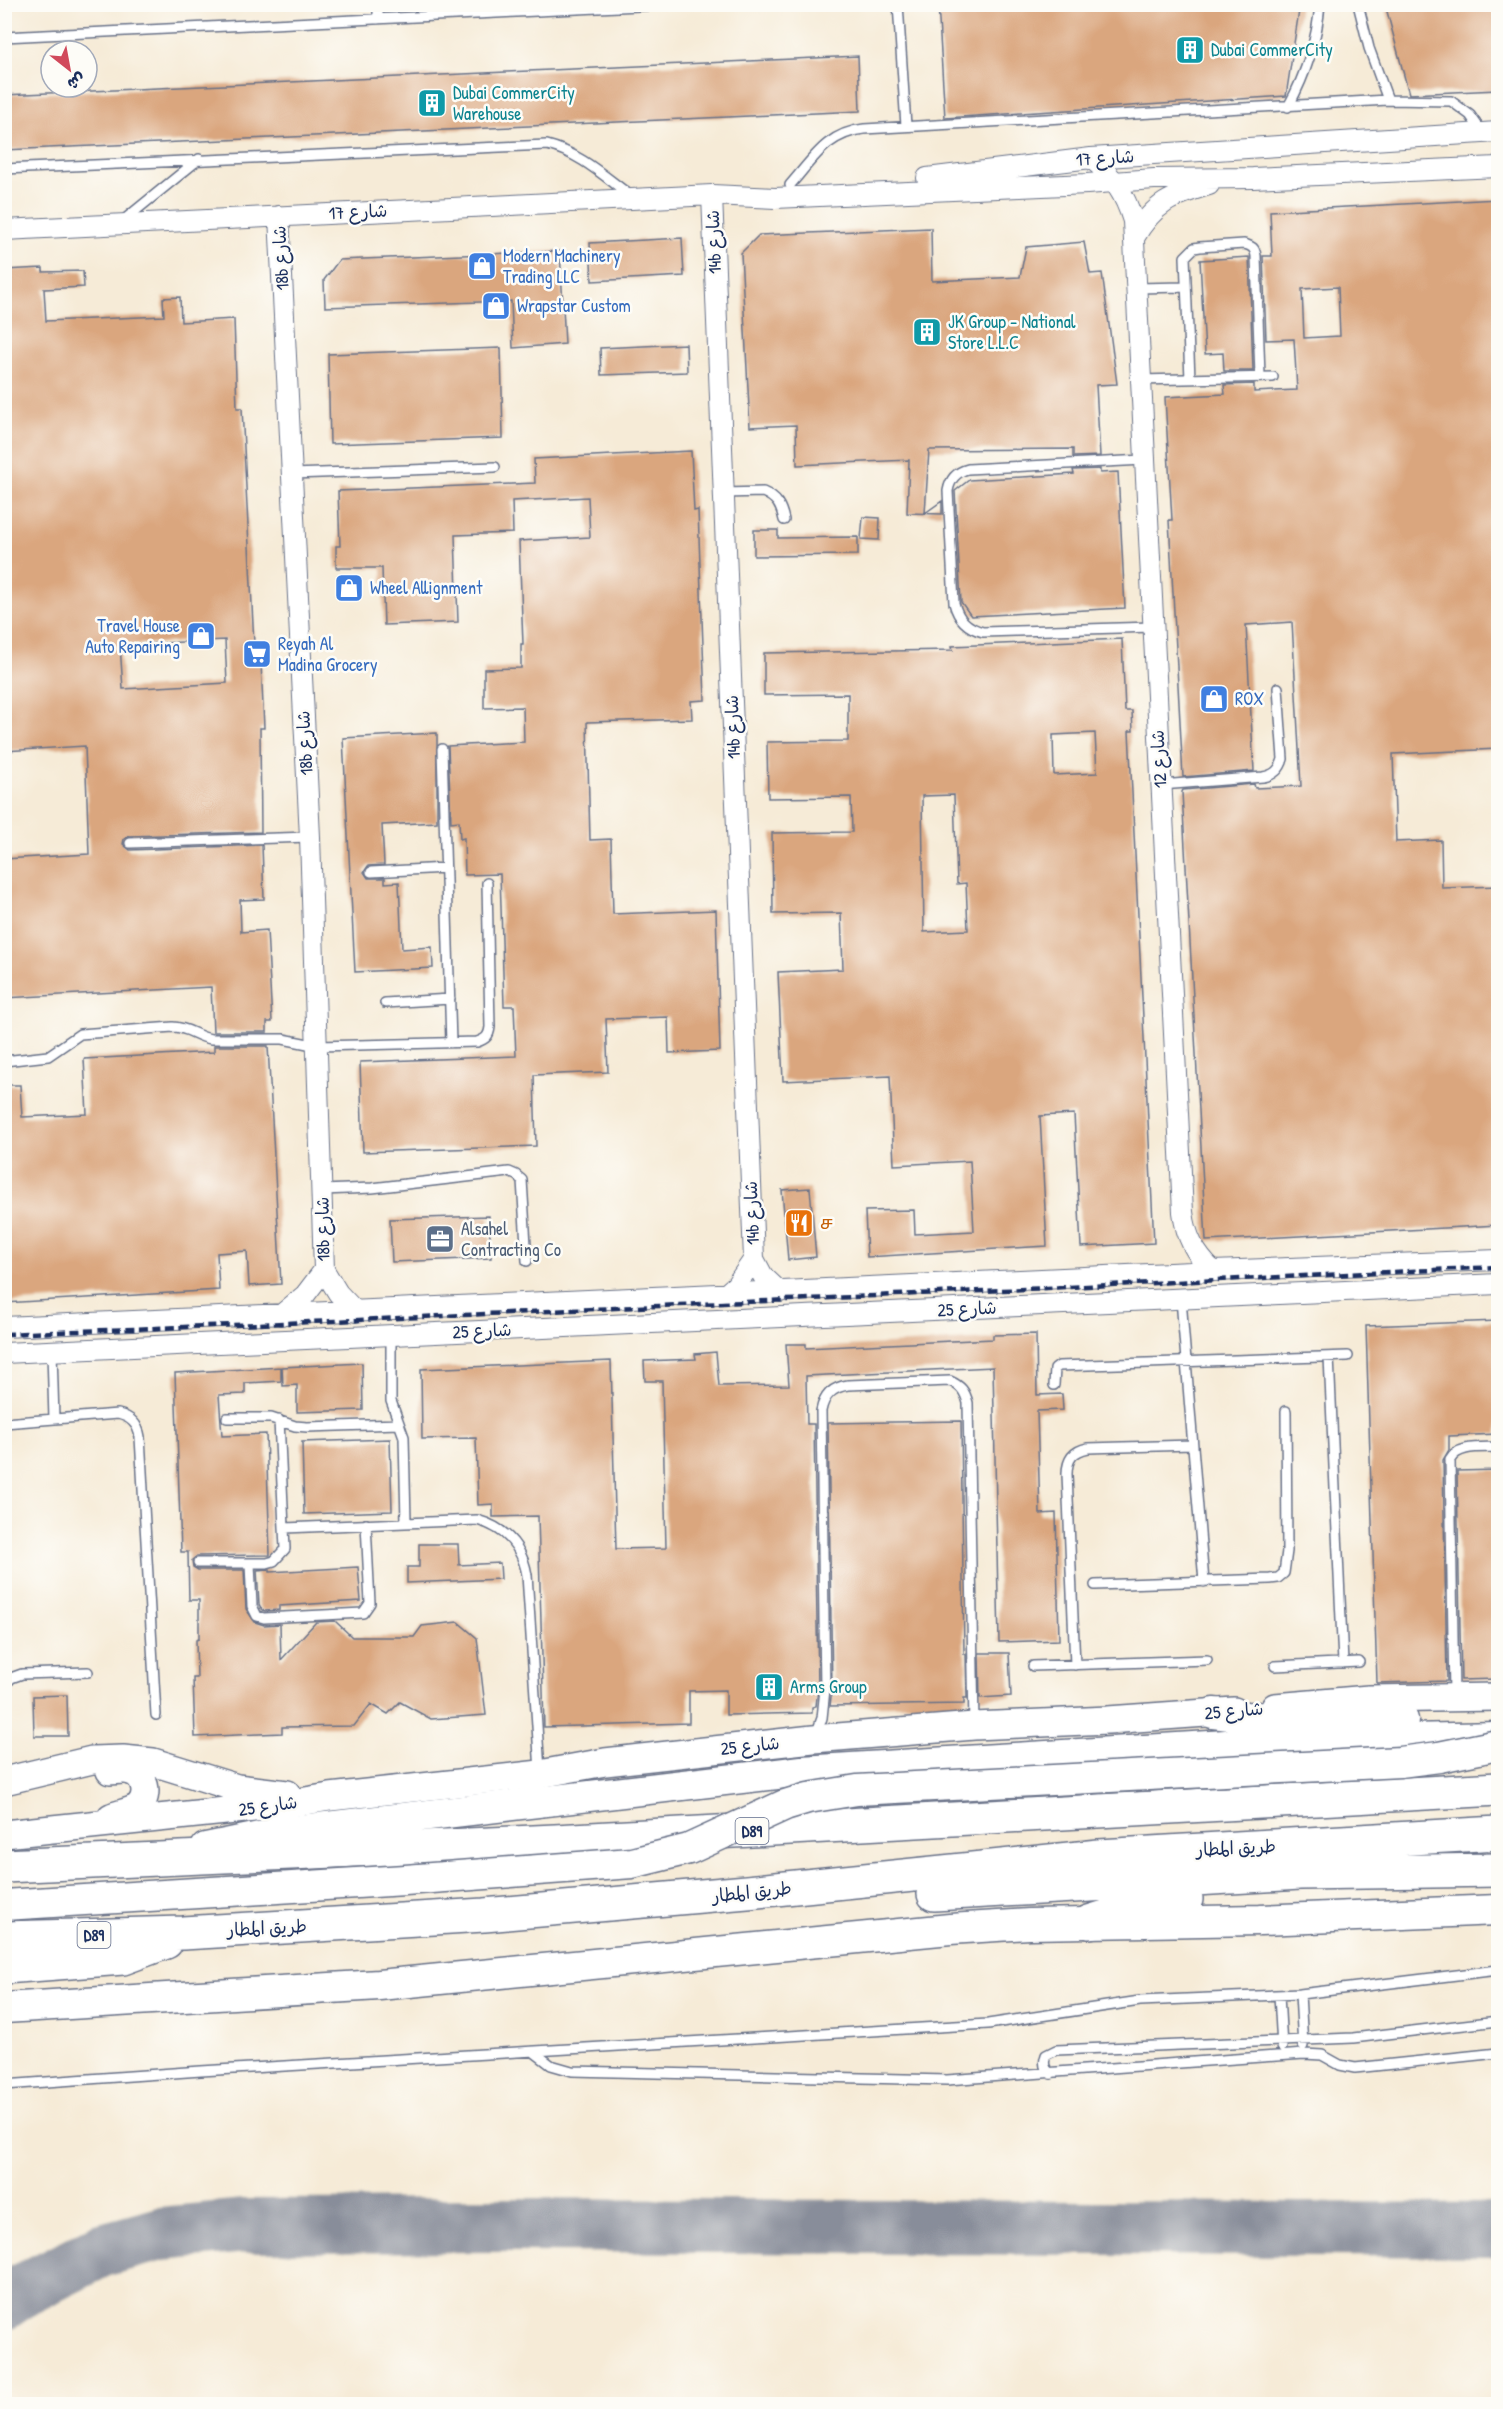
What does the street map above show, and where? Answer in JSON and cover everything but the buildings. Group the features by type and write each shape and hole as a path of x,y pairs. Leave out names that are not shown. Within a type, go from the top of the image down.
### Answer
{"highway":[{"name":"D89","path":"4,1866 938,1822 1498,1790"},
{"name":"طريق المطار","path":"4,1938 183,1933 484,1915 747,1892 1099,1856 1498,1833"},
{"path":"747,1892 781,1897 851,1899 1300,1873 1490,1870"},
{"path":"1089,1922 1114,1913 1167,1901 1399,1882 1490,1870"},
{"path":"4,1967 123,1958 154,1948 183,1933"}],"main road":[{"path":"1213,1713 1247,1717 1420,1720 1454,1726 1492,1740"},
{"path":"173,1859 227,1842 284,1832 801,1771 1275,1742 1492,1740"},
{"path":"4,1905 405,1880 632,1863 689,1849 762,1814 808,1798 833,1793 1400,1762 1492,1740"},
{"path":"4,2008 357,1987 950,1929 1089,1922 1271,1919 1498,1910"}],"street":[{"name":"شارع 17","path":"4,230 712,195 790,184 943,178 1091,158 1490,132"},
{"name":"شارع 12","path":"1091,158 1116,182 1127,201 1133,221 1139,380 1183,1212 1185,1229 1191,1245 1201,1259 1214,1270"},
{"name":"شارع 17","path":"712,195 776,198 1116,182 1154,178 1230,178 1498,167"},
{"path":"1134,238 1154,210 1168,199 1230,178"},
{"name":"14b شارع","path":"712,195 754,1259 763,1276 780,1292"},
{"name":"18b شارع","path":"279,216 310,837 324,1270 338,1293 356,1312"},
{"name":"14b شارع","path":"726,1294 746,1274 754,1259"},
{"name":"شارع 25","path":"4,1327 1214,1270 1498,1260"},
{"name":"18b شارع","path":"281,1315 305,1295 324,1270"},
{"name":"شارع 25","path":"4,1353 1498,1284"},
{"name":"شارع 25","path":"4,1834 274,1806 330,1797 540,1774 605,1762 813,1739 974,1726 1213,1713 1369,1699 1498,1697"},
{"path":"4,1781 92,1760 123,1759 153,1762 237,1788 330,1797"},
{"path":"49,1770 75,1772 129,1770 143,1780 145,1788 140,1805 99,1824"}],"lane":[{"path":"378,4 378,19"},
{"path":"4,37 681,4"},
{"path":"898,4 906,126"},
{"path":"1288,107 1302,82 1312,55 1320,4"},
{"path":"1358,4 1369,48 1388,100"},
{"path":"790,184 835,136 849,130 1388,100 1451,101 1490,132"},
{"path":"4,169 547,145 580,158 635,199"},
{"path":"119,224 199,159"},
{"path":"1190,379 1185,257 1194,248 1244,244 1251,245 1255,250 1260,377"},
{"path":"1135,288 1185,287"},
{"path":"1139,380 1273,377"},
{"path":"1144,460 968,469 952,479 948,491 954,603 960,617 970,627 983,632 1152,627"},
{"path":"292,474 495,467"},
{"path":"724,493 764,492 769,494 781,507 784,520"},
{"path":"1161,784 1263,777 1274,774 1283,759 1278,688"},
{"path":"442,749 451,1043"},
{"path":"130,843 310,837"},
{"path":"371,872 446,868"},
{"path":"4,1061 48,1056 80,1034 173,1027 186,1028 204,1038 283,1039 318,1046 451,1043 484,1040 489,1034 487,883"},
{"path":"385,1003 450,999"},
{"path":"323,1190 372,1188 509,1172 522,1180 527,1261"},
{"path":"1181,1299 1204,1582"},
{"path":"391,1335 391,1401 404,1437 406,1522"},
{"path":"52,1352 54,1419"},
{"path":"1054,1385 1056,1369 1059,1366 1348,1356"},
{"path":"1329,1357 1343,1663"},
{"path":"813,1739 818,1732 822,1718 825,1696 820,1411 822,1403 832,1390 848,1384 950,1381 959,1385 966,1393 974,1726"},
{"path":"1095,1585 1270,1579 1278,1578 1284,1573 1287,1536 1286,1411"},
{"path":"4,1424 118,1414 131,1419 139,1430 156,1715"},
{"path":"227,1418 262,1417 294,1426 307,1427 399,1424"},
{"path":"198,1563 250,1564 274,1561 280,1556 286,1542 279,1420"},
{"path":"1075,1665 1067,1473 1067,1464 1071,1456 1079,1450 1088,1448 1192,1444"},
{"path":"1454,1698 1450,1460 1457,1451 1463,1449 1498,1448"},
{"path":"285,1528 477,1520 501,1530 519,1549 525,1562 540,1774"},
{"path":"250,1564 252,1606 257,1616 264,1618 363,1613 370,1603 366,1524"},
{"path":"1033,1666 1207,1660"},
{"path":"1275,1666 1359,1662"},
{"path":"4,1687 11,1678 22,1674 88,1672"},
{"path":"4,2085 201,2071 988,2025 1140,2001 1300,1994 1498,1971"},
{"path":"1300,1994 1304,2054"},
{"path":"1279,1995 1283,2055"},
{"path":"1051,2074 1044,2066 1044,2061 1046,2055 1056,2050 1353,2038 1498,2021"},
{"path":"534,2052 551,2065 572,2071 947,2080 1283,2055 1322,2055 1340,2065 1355,2068 1498,2053"}],"taxiway":[{"path":"4,2303 23,2290 102,2250 161,2234 245,2226 513,2225 1498,2230"}],"railway":[{"path":"4,1334 336,1321 1498,1267"}],"place":[{"name":"Dubai CommerCity","path":"1190,50"},
{"name":"Dubai CommerCity Warehouse","path":"432,103"},
{"name":"Modern Machinery Trading LLC","path":"482,266"},
{"name":"Wrapstar Custom","path":"496,306"},
{"name":"JK Group - National Store L.L.C","path":"927,332"},
{"name":"Wheel Allignment","path":"349,588"},
{"name":"Travel House Auto Repairing","path":"201,636"},
{"name":"Reyah Al Madina Grocery","path":"257,654"},
{"name":"ROX","path":"1214,699"},
{"name":"ச","path":"799,1223"},
{"name":"Alsahel Contracting Co","path":"440,1239"},
{"name":"Arms Group","path":"769,1687"}]}
